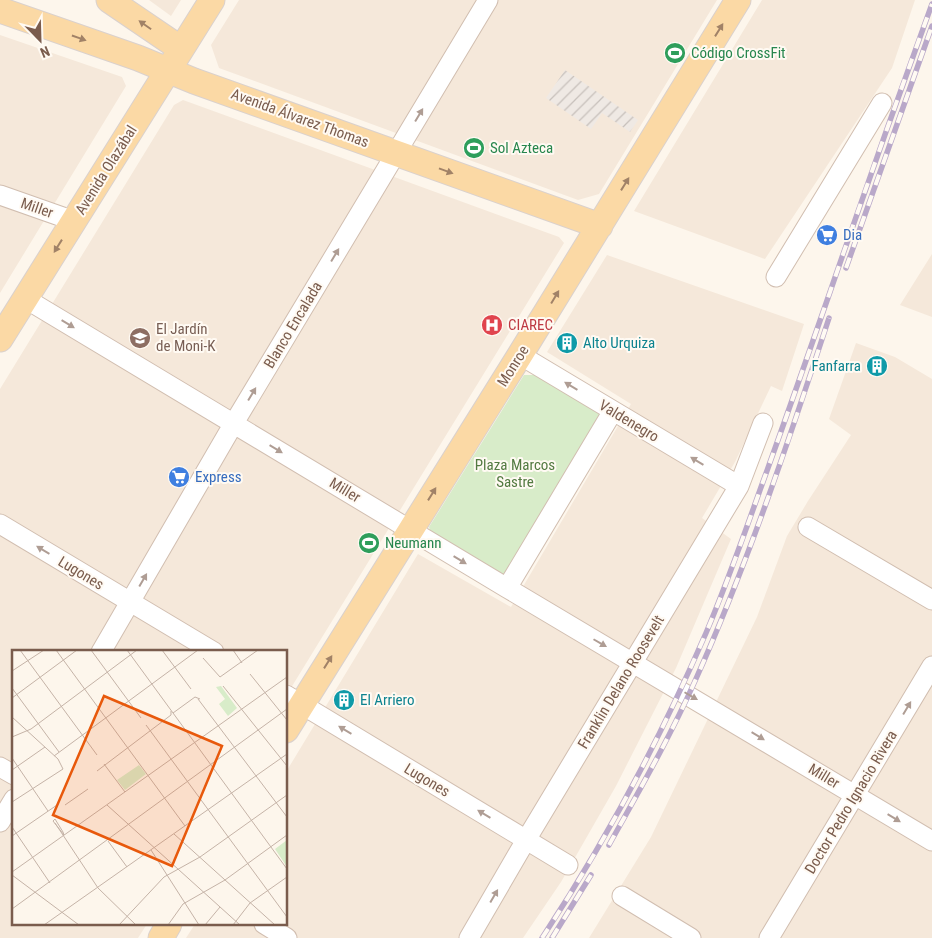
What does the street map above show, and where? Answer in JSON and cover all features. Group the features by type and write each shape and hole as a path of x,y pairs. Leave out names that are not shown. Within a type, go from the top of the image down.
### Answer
{"main road":[{"path":"109,0 181,49"},
{"name":"Avenida Olazábal","path":"0,339 212,0"},
{"name":"Monroe","path":"288,722 294,699 410,530 600,226 738,0"},
{"name":"Avenida Álvarez Thomas","path":"0,10 138,58 167,71 600,226"},
{"path":"161,938 168,926"}],"street":[{"name":"Blanco Encalada","path":"102,650 234,423 488,0"},
{"path":"776,277 882,103"},
{"name":"Miller","path":"0,195 74,221"},
{"name":"Miller","path":"26,298 410,530 932,841"},
{"name":"Valdenegro","path":"520,355 739,486"},
{"path":"507,588 613,411"},
{"name":"Franklin Delano Roosevelt","path":"469,938 739,486 763,423"},
{"name":"Lugones","path":"0,524 211,650"},
{"path":"808,527 932,600"},
{"name":"Doctor Pedro Ignacio Rivera","path":"770,938 932,666"},
{"name":"Lugones","path":"294,699 568,865"},
{"path":"0,767 12,774"},
{"path":"0,822 12,802"},
{"path":"622,896 691,938"},
{"path":"267,926 287,938"}],"shaded area":[{"path":"149,0 181,0 171,16"},
{"path":"239,0 717,0 599,194 578,200 219,68 211,45"},
{"path":"762,0 915,0 892,68 765,259 634,211"},
{"path":"0,35 122,77 126,86 0,293"},
{"path":"565,70 638,120 630,132 602,113 591,129 546,98"},
{"path":"183,100 559,237 564,243 288,693 288,650 12,650 12,926 146,926 138,938 0,938 0,389 174,105"},
{"path":"932,254 932,317 900,305"},
{"path":"607,255 804,324 782,391 771,386 735,462 702,518 731,539 676,668 616,786 561,882 523,938 186,938 194,926 288,926 288,769 418,554 511,607 631,404 547,352"},
{"path":"856,343 895,357 932,379 932,938 589,938 651,837 757,617 787,536 851,435 829,419"}],"green space":[{"name":"Plaza Marcos Sastre","path":"524,375 536,375 605,416 505,576 431,534 429,527"}],"railway":[{"path":"542,938 566,901 631,789 670,712 706,633 747,526 932,4"},
{"path":"846,268 932,26"},
{"path":"609,845 675,723 733,592 799,410 829,318"},
{"path":"552,938 591,875"}],"place":[{"name":"Código CrossFit","path":"675,53"},
{"name":"Sol Azteca","path":"474,148"},
{"name":"Dia","path":"827,235"},
{"name":"CIAREC","path":"492,325"},
{"name":"El Jardín de Moni-K","path":"140,338"},
{"name":"Alto Urquiza","path":"567,343"},
{"name":"Fanfarra","path":"877,366"},
{"name":"Express","path":"179,477"},
{"name":"Neumann","path":"369,543"},
{"name":"El Arriero","path":"344,700"}]}
